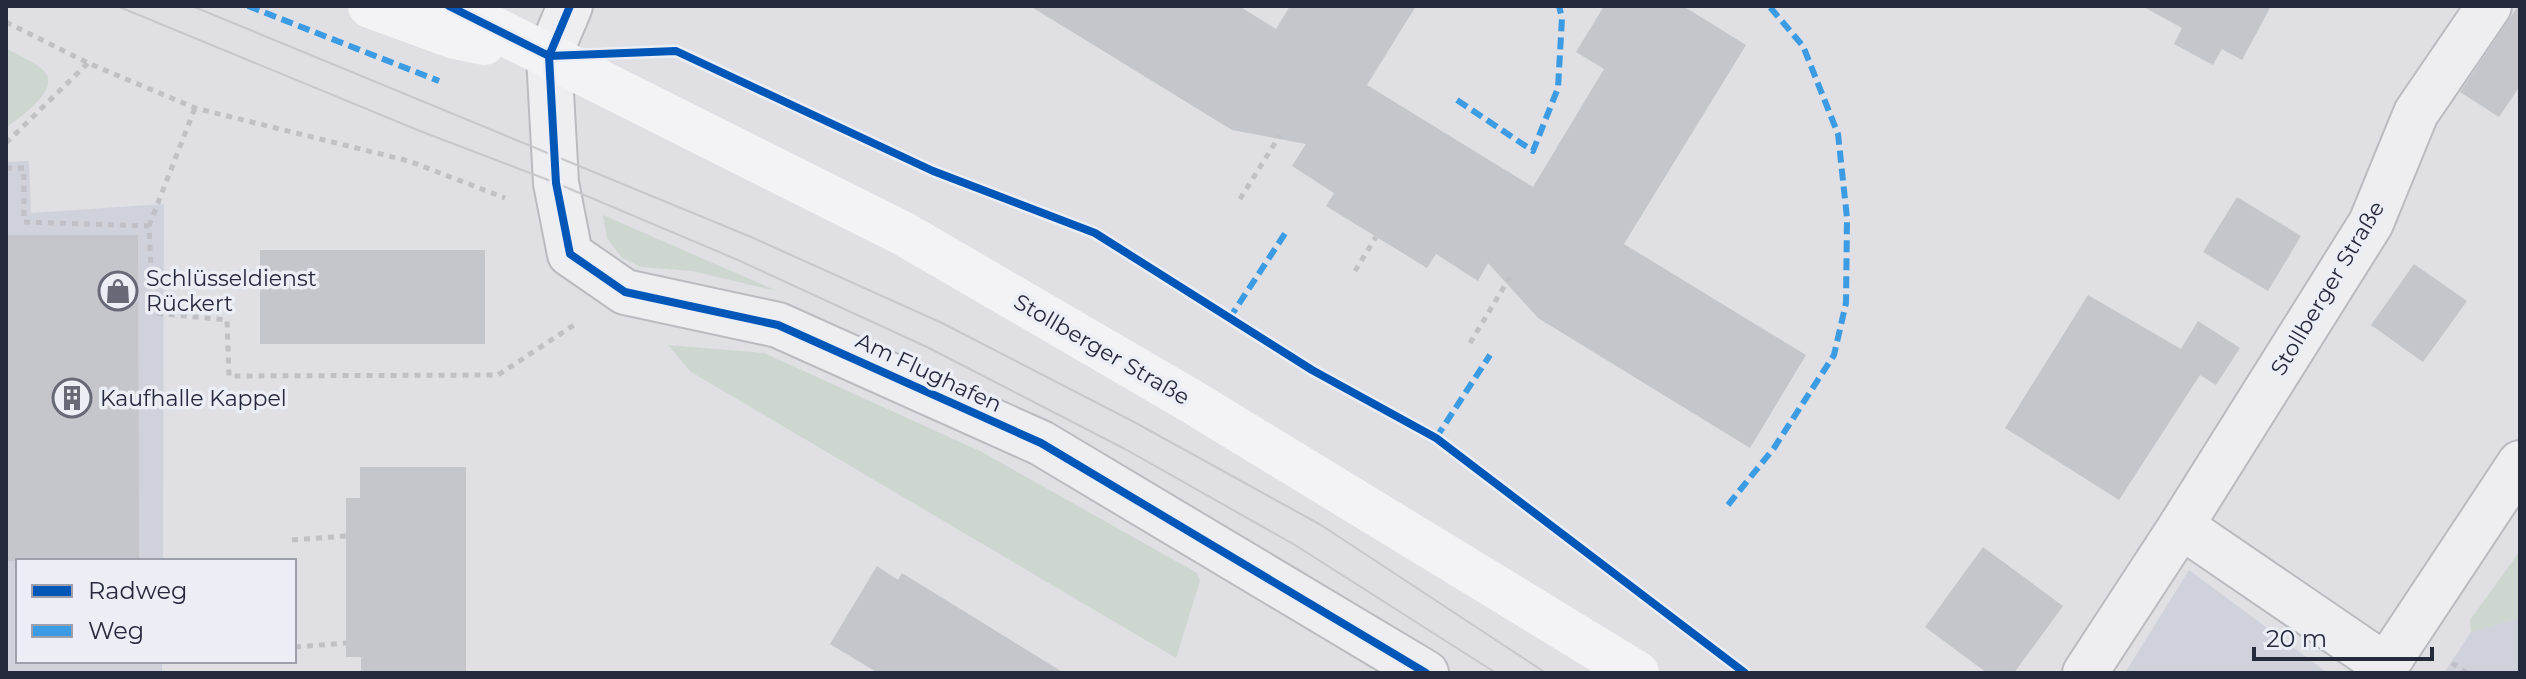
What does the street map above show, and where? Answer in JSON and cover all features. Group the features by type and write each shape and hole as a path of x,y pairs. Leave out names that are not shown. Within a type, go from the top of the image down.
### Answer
{"main road":[{"name":"Stollberger Straße","path":"370,6 455,37 549,56"},
{"name":"Stollberger Straße","path":"449,6 904,234 1191,401 1637,673"}],"street":[{"path":"549,56 570,6"},
{"name":"Stollberger Straße","path":"2085,673 2371,223 2416,113 2489,6"},
{"name":"Am Flughafen","path":"549,56 556,183 570,254 625,292 778,325 1041,443 1426,673"},
{"path":"2181,526 2383,670 2520,463"}],"path":[{"path":"6,22 88,63 195,108 409,161 564,221"},
{"path":"6,143 88,63"},
{"path":"195,108 149,226 153,313 227,320 229,376 498,375 625,292"},
{"path":"1240,199 1280,135"},
{"path":"6,168 24,168 24,222 149,226"},
{"path":"1355,271 1376,237"},
{"path":"1470,343 1510,277"},
{"path":"292,540 346,536"},
{"path":"296,647 346,643"},
{"path":"2456,666 2467,673"}],"shaded area":[{"path":"6,48 40,68 48,78 47,86 37,102 6,128"},
{"name":"Kaufhalle Kappel","path":"29,161 31,213 164,204 163,559 16,559 16,663 162,663 162,673 6,673 6,162"},
{"path":"603,215 777,291 692,271 641,267 622,258 607,238"},
{"path":"668,345 764,353 982,452 1197,573 1200,581 1176,658 691,372"},
{"path":"2520,551 2520,618 2471,632 2470,620"},
{"path":"2189,570 2325,671 2324,673 2125,673"},
{"path":"2520,618 2520,673 2444,673 2471,632"}],"building":[{"path":"1030,6 1239,6 1276,29 1290,6 1416,6 1367,85 1533,187 1604,69 1576,52 1604,6 1683,6 1746,45 1624,244 1806,355 1750,448 1538,318 1488,263 1478,281 1436,254 1427,268 1326,206 1334,193 1292,166 1306,144 1232,130"},
{"path":"2142,6 2271,6 2242,60 2222,49 2213,65 2174,44 2182,28"},
{"path":"2518,6 2520,86 2499,117 2460,92"},
{"path":"2237,197 2301,236 2268,291 2203,252"},
{"name":"Kaufhalle Kappel","path":"6,235 138,235 139,559 6,561"},
{"path":"260,250 485,250 485,344 260,344"},
{"path":"2414,264 2467,301 2423,362 2371,325"},
{"path":"2088,295 2181,349 2198,321 2240,348 2216,385 2200,375 2119,500 2005,428"},
{"path":"360,467 466,467 466,673 361,673 361,657 346,657 346,498 360,498"},
{"path":"1983,547 2063,606 2014,673 1987,673 1925,627"},
{"path":"877,566 898,580 902,573 1064,673 878,673 830,644"}],"tram line":[{"path":"117,6 420,131 556,183 738,260 929,348 1125,449 1295,545 1496,673"},
{"path":"192,6 751,237 942,323 1136,423 1321,525 1546,673"}],"marked path":[{"path":"248,6 439,81"},
{"path":"1457,100 1533,151 1558,88 1562,18 1559,6"},
{"path":"1728,505 1774,448 1834,355 1846,303 1847,218 1838,134 1803,46 1769,6"},
{"path":"1229,319 1288,229"},
{"path":"1436,438 1490,355"}],"cycle path":[{"path":"449,6 549,56 676,51 933,171 1095,233 1312,370 1436,438 1745,673"},
{"path":"570,6 549,56 556,183 570,254 625,292 778,325 1041,443 1426,673"}],"place":[{"name":"Schlüsseldienst Rückert","path":"118,291"},
{"name":"Kaufhalle Kappel","path":"72,398"}]}
